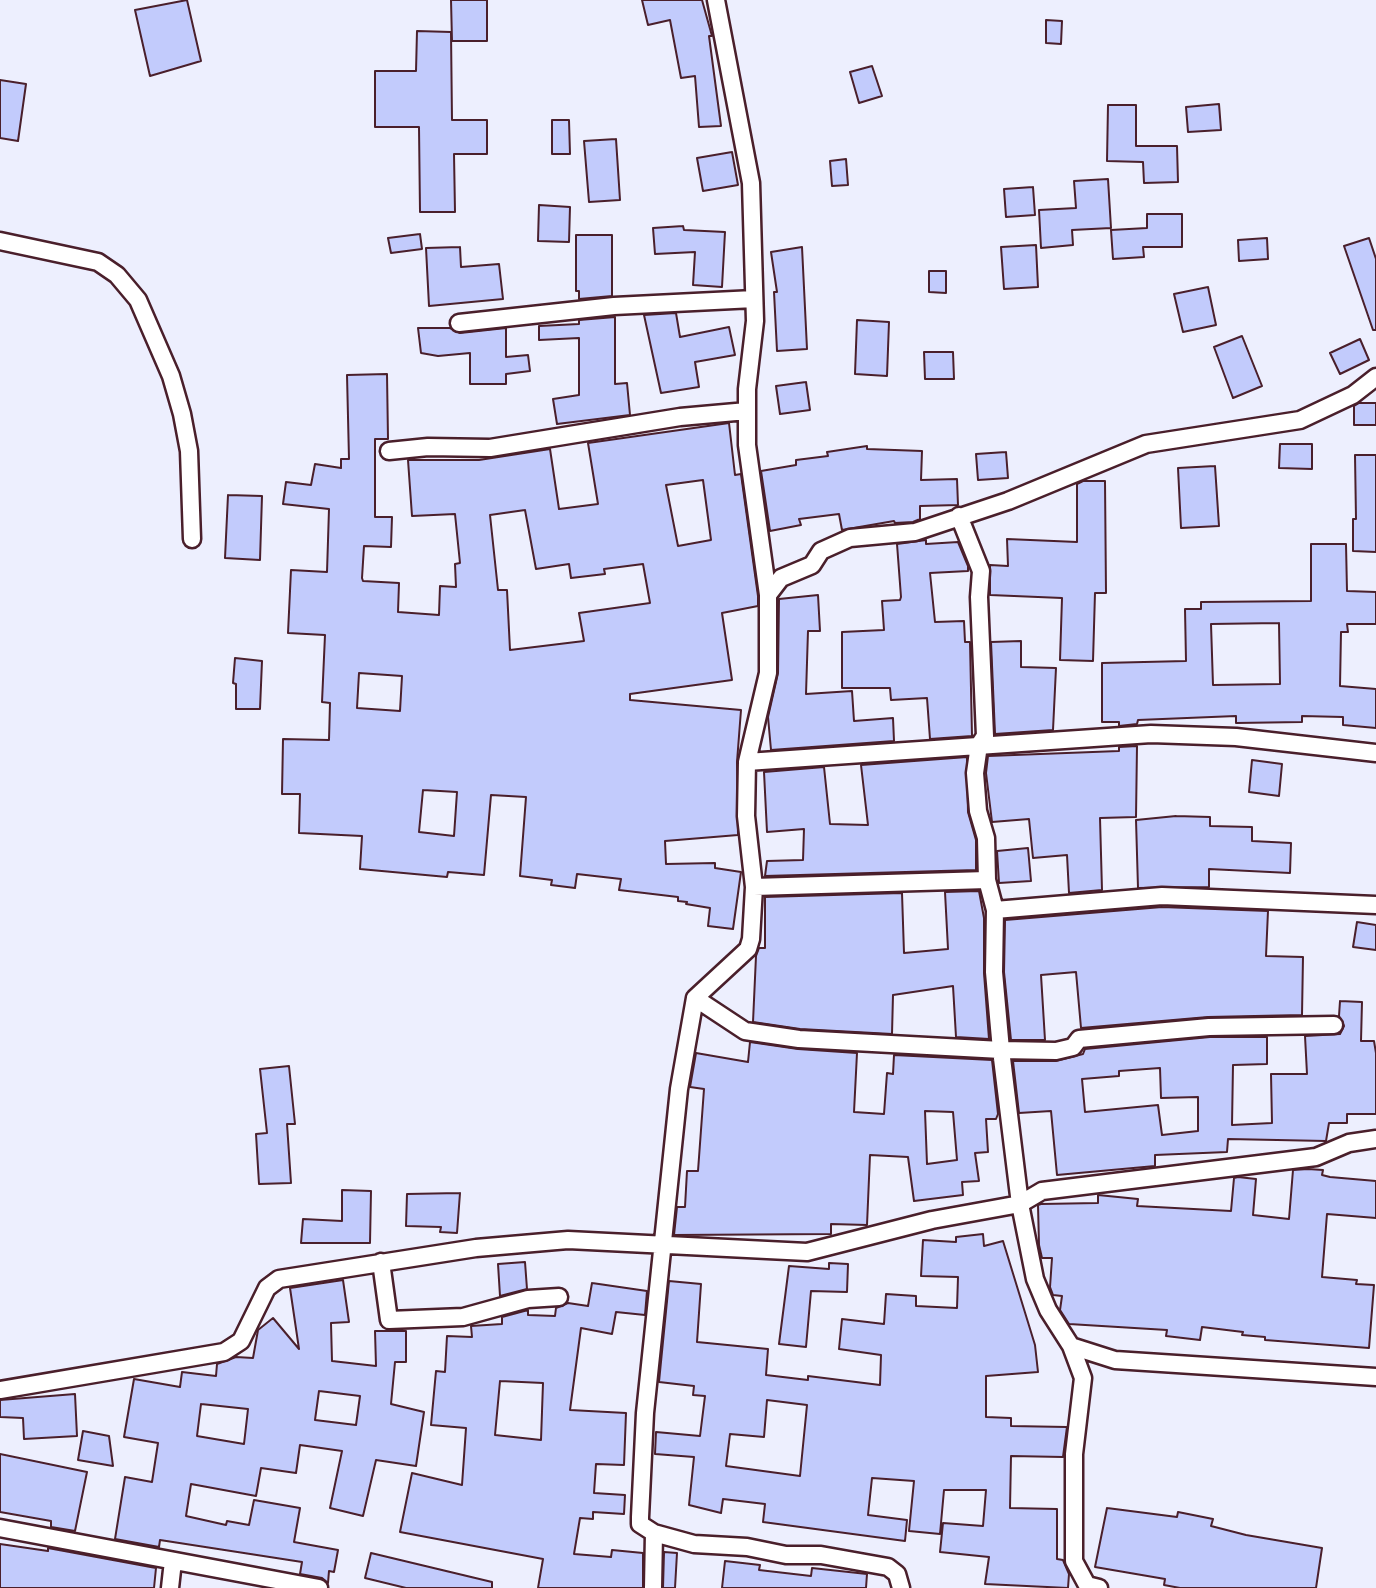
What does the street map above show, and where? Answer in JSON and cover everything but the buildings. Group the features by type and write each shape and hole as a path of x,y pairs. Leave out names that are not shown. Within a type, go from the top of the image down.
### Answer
{"street":[{"path":"716,0 751,183 754,299 747,444 768,595 768,673 747,762 747,827 754,887 748,949 695,998 679,1089 645,1413 640,1524 654,1533 694,1544 747,1547 786,1555 821,1555 888,1567 897,1574 901,1588"},
{"path":"0,242 98,262 117,275 138,300 172,376 183,414 189,451 192,540"},
{"path":"459,323 614,306 754,299"},
{"path":"768,595 781,578 811,565 821,551 850,538 915,533 1026,494 1138,447 1300,419 1353,395 1376,377"},
{"path":"388,451 428,447 490,448 680,417 747,411"},
{"path":"959,516 981,571 979,597 985,736 979,745 975,773 978,811 986,838 988,880 995,910 994,972 1020,1204 1035,1279 1048,1310 1071,1346 1083,1378 1074,1454 1074,1561 1087,1585 1099,1588"},
{"path":"747,762 1152,734 1237,737 1376,753"},
{"path":"754,887 988,880"},
{"path":"995,910 1162,896 1376,905"},
{"path":"695,998 745,1031 799,1039 1001,1050 1056,1051 1073,1047 1079,1039 1209,1027 1334,1025"},
{"path":"0,1390 224,1352 241,1340 267,1288 279,1279 476,1248 568,1240 807,1252 932,1220 1020,1204 1042,1191 1316,1157 1349,1143 1376,1139"},
{"path":"381,1262 389,1320 463,1317 528,1299 559,1297"},
{"path":"1071,1346 1115,1360 1376,1377"},
{"path":"0,1528 319,1588"},
{"path":"653,1588 654,1533"},
{"path":"170,1588 173,1561"}]}
